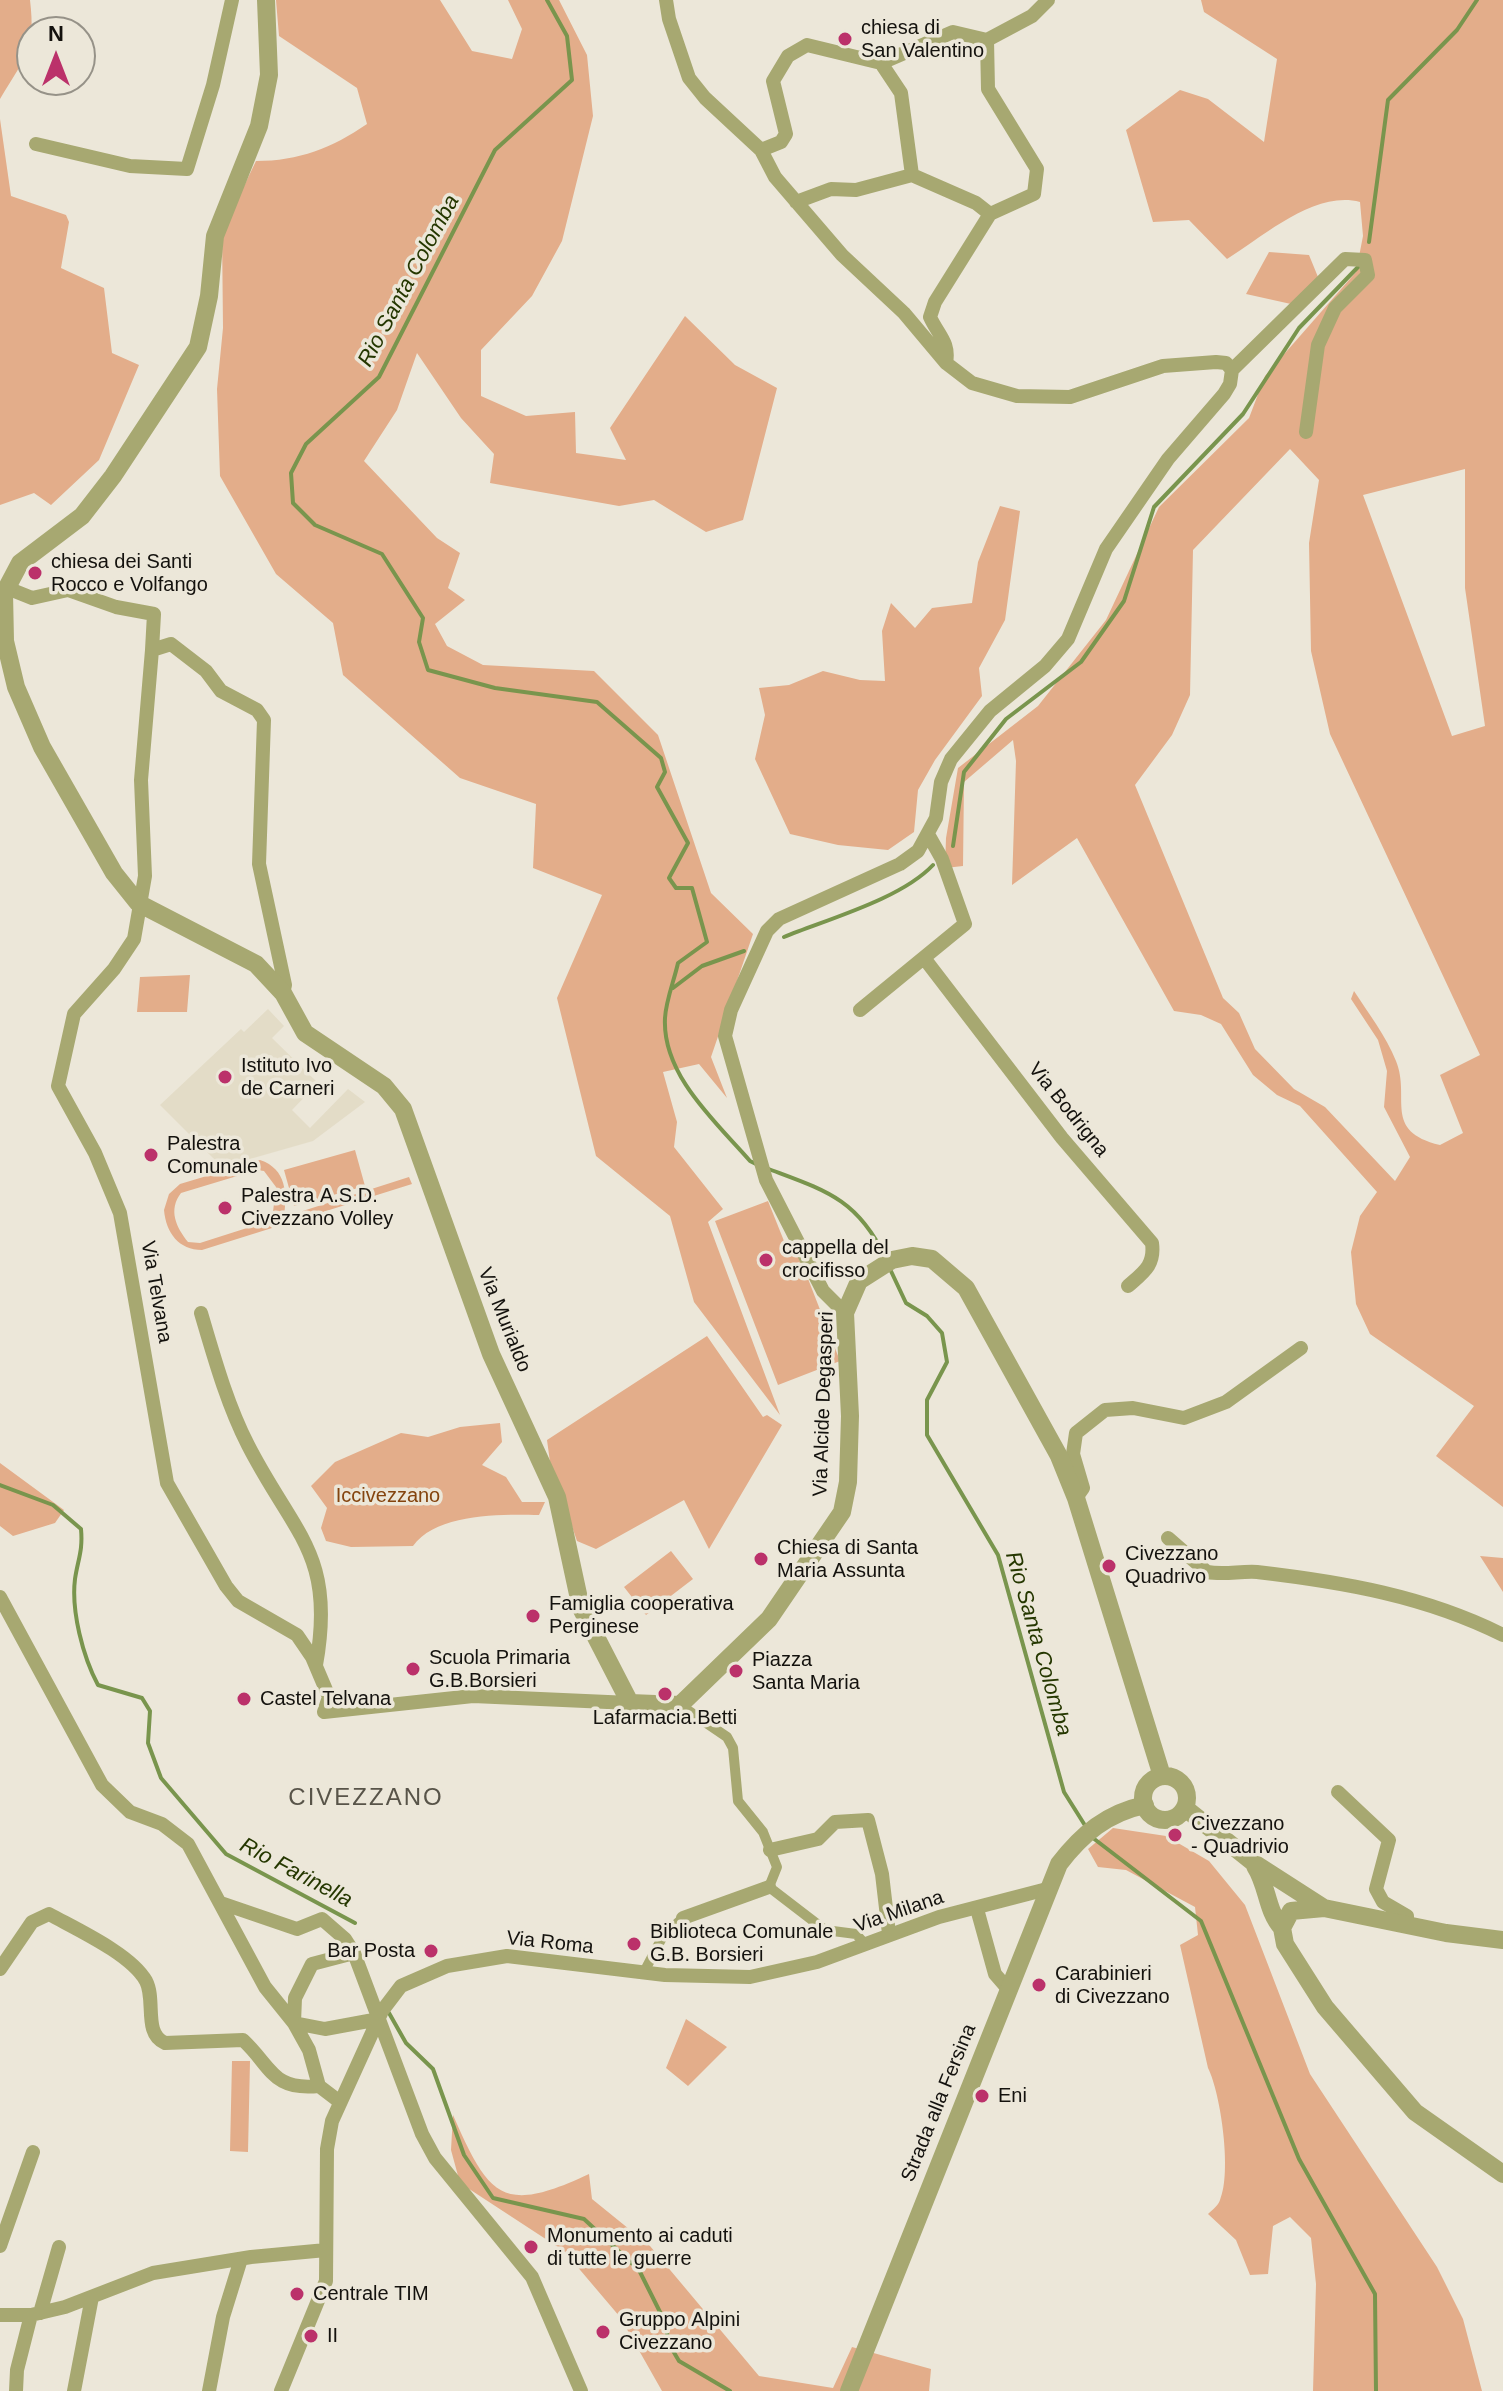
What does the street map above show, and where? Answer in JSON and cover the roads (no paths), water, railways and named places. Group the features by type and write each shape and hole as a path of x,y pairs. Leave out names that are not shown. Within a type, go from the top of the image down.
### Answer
{"street":[{"path":"36,144 130,166 187,169 213,85 232,0"},
{"path":"138,903 114,873 64,787 16,687 5,641 7,588 20,563 82,516 113,476 198,347 209,296 215,236 259,126 269,75 266,0"},
{"path":"666,0 669,19 689,78 705,98 761,150 775,177 842,255 904,313 946,363 972,383 1017,396 1070,397 1163,366 1216,362 1226,363 1232,370"},
{"path":"761,150 781,142 786,134 773,81 788,56 807,45 865,62 881,63 953,32 987,40 1032,16 1048,0"},
{"path":"946,363 948,350 931,321 930,312 990,214 1034,194 1037,169 988,89 987,40"},
{"path":"881,63 901,93 912,175"},
{"path":"796,202 831,189 856,190 912,175 976,203 990,214"},
{"path":"845,1313 823,1291 766,1180 725,1036 731,1010 767,931 779,919 900,864 918,851 929,836 936,818 941,782 951,759 990,711 1045,666 1068,639 1106,549 1168,459 1224,394 1230,384 1232,370 1345,259 1365,260 1368,275 1335,308 1318,345 1306,432"},
{"name":"Via Telvana","path":"7,588 32,598 68,590 116,607 154,614 141,780 145,876 134,939 114,969 74,1014 58,1086 95,1153 120,1213 167,1483 207,1557 238,1601 297,1635 316,1665 329,1697 324,1712 473,1696 680,1705"},
{"name":"Via Murialdo","path":"152,650 171,644 206,671 221,691 257,710 264,720 259,864 285,985 283,993"},
{"path":"860,1010 965,924 942,859 929,836"},
{"name":"Via Murialdo","path":"138,903 256,964 283,993 305,1033 384,1086 403,1109 491,1354 557,1497 581,1608 630,1703"},
{"name":"Via Bodrigna","path":"924,958 1062,1138 1152,1243 1154,1257 1146,1271 1128,1286"},
{"name":"Via Alcide Degasperi","path":"680,1705 769,1619 842,1512 848,1482 850,1416 845,1313 859,1281 892,1260 912,1256 932,1259 966,1288 1059,1456 1076,1498 1162,1776 1174,1778 1183,1785 1187,1797 1185,1808 1254,1863 1291,1911"},
{"name":"Via Telvana","path":"201,1313 217,1370 248,1444 310,1546 323,1608 316,1665"},
{"name":"Via Alcide Degasperi","path":"1076,1498 1083,1488 1073,1454 1076,1433 1105,1410 1133,1408 1184,1418 1226,1402 1301,1348"},
{"path":"1168,1538 1207,1572 1252,1572 1353,1584 1434,1604 1503,1635"},
{"path":"0,1597 102,1785 130,1812 162,1824 188,1844 265,1987 294,2023 309,2050 319,2086"},
{"path":"644,1972 663,1936 683,1918 769,1887 777,1867 763,1832 738,1801 735,1766 727,1737 680,1705"},
{"path":"1162,1776 1146,1786 1137,1807 1159,1819 1178,1816 1185,1808"},
{"path":"1338,1792 1389,1840 1376,1889 1383,1902 1407,1916 1407,1926"},
{"name":"Strada alla Fersina","path":"849,2391 1059,1864 1081,1837 1109,1817 1137,1807"},
{"path":"770,1850 818,1839 835,1822 868,1820 882,1874 889,1934"},
{"path":"1271,1886 1324,1908 1407,1926 1503,1940"},
{"name":"Via Alcide Degasperi","path":"1271,1886 1272,1917 1282,1928 1291,1957 1325,2007 1415,2112 1503,2174"},
{"path":"769,1887 825,1930 856,1934 865,1944"},
{"name":"Via Milana","path":"644,1972 750,1977 817,1962 939,1917 1047,1889"},
{"path":"221,1903 297,1929 322,1919 345,1939 354,1953 422,2134 435,2158 532,2277 581,2391"},
{"path":"1282,1928 1291,1911 1324,1908"},
{"path":"977,1909 995,1974 1008,1989"},
{"path":"0,1969 32,1922 49,1914 134,1967 147,1983 153,2032 157,2039 165,2043 243,2040 256,2052 261,2065 283,2084 319,2086 340,2102"},
{"path":"294,2023 295,1998 312,1964 354,1953"},
{"name":"Via Roma","path":"281,2391 326,2281 327,2149 340,2102 392,1994 447,1966 507,1956 644,1972"},
{"path":"294,2023 325,2029 379,2019"},
{"path":"0,2246 33,2152"},
{"path":"16,2391 17,2370 59,2247"},
{"path":"0,2315 35,2314 92,2297 153,2273 326,2250"},
{"path":"209,2391 223,2317 241,2259"},
{"path":"74,2391 92,2297"}],"waterway":[{"name":"Rio Santa Colomba","path":"547,0 567,36 572,80 495,150 379,377 306,444 291,473 293,503 315,525 382,554 423,618 419,642 428,670 495,688 597,702 661,758 665,772 657,787 688,843 669,878 676,888 692,888 707,942 678,963 668,997 666,1039 682,1078 707,1114 750,1161 758,1165"},
{"path":"1369,242 1388,100 1457,30 1477,0"},
{"path":"953,846 964,772 1006,719 1081,662 1124,601 1154,507 1243,414 1299,328 1359,266"},
{"path":"784,937 883,898 933,865"},
{"path":"673,988 702,966 744,951"},
{"name":"Rio Santa Colomba","path":"766,1168 837,1199 863,1221 885,1257"},
{"name":"Rio Santa Colomba","path":"890,1269 906,1303 927,1316 942,1333 947,1362 927,1400 927,1435 998,1555 1064,1792 1086,1827"},
{"name":"Rio Farinella","path":"0,1485 53,1505 81,1529 74,1592 83,1648 98,1685 142,1698 150,1711 148,1743 161,1778 226,1854 355,1923"},
{"name":"Rio Santa Colomba","path":"1093,1838 1201,1921 1299,2159 1375,2294 1376,2391"},
{"name":"Rio Farinella","path":"389,2013 406,2043 433,2069 464,2155 493,2198 584,2219 639,2270 665,2322 669,2344 679,2361 730,2391"}],"place":[{"name":"chiesa di San Valentino","path":"845,39"},
{"name":"chiesa dei Santi Rocco e Volfango","path":"35,573"},
{"name":"Istituto Ivo de Carneri","path":"225,1077"},
{"name":"Palestra Comunale","path":"151,1155"},
{"name":"Palestra A.S.D. Civezzano Volley","path":"225,1208"},
{"name":"cappella del crocifisso","path":"766,1260"},
{"name":"Chiesa di Santa Maria Assunta","path":"761,1559"},
{"name":"Civezzano Quadrivo","path":"1109,1566"},
{"name":"Famiglia cooperativa Perginese","path":"533,1616"},
{"name":"Scuola Primaria G.B.Borsieri","path":"413,1669"},
{"name":"Piazza Santa Maria","path":"736,1671"},
{"name":"Lafarmacia.Betti","path":"665,1694"},
{"name":"Castel Telvana","path":"244,1699"},
{"name":"Civezzano - Quadrivio","path":"1175,1835"},
{"name":"Biblioteca Comunale G.B. Borsieri","path":"634,1944"},
{"name":"Bar Posta","path":"431,1951"},
{"name":"Carabinieri di Civezzano","path":"1039,1985"},
{"name":"Eni","path":"982,2096"},
{"name":"Monumento ai caduti di tutte le guerre","path":"531,2247"},
{"name":"Centrale TIM","path":"297,2294"},
{"name":"Gruppo Alpini Civezzano","path":"603,2332"},
{"name":"II","path":"311,2336"}],"district":[{"name":"CIVEZZANO","path":"366,1798"}],"park label":[{"name":"Iccivezzano","path":"388,1496"}]}
